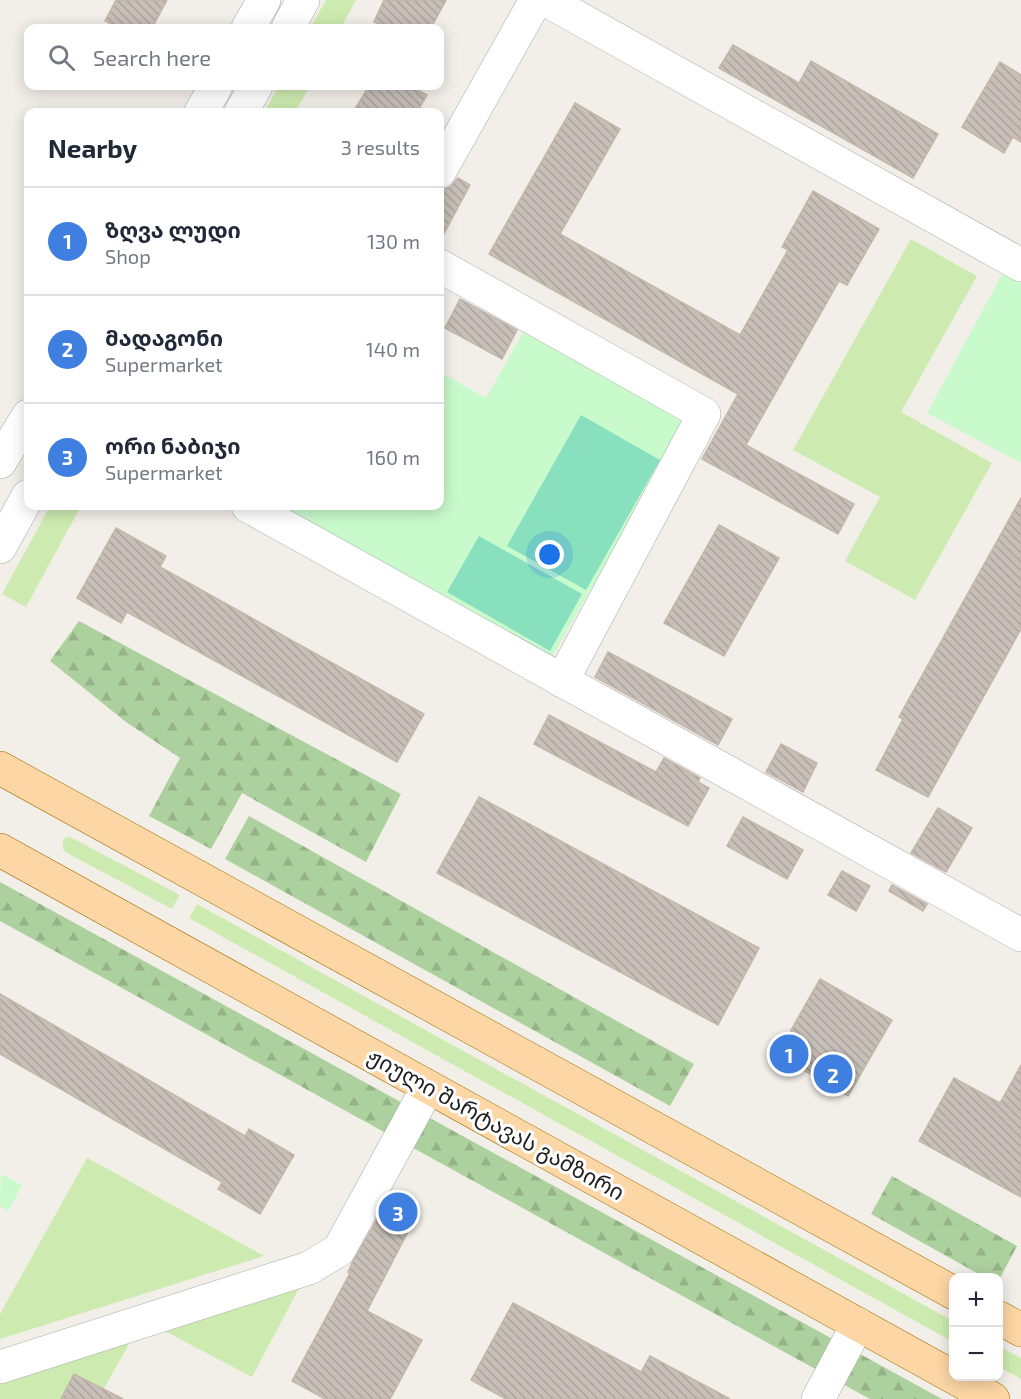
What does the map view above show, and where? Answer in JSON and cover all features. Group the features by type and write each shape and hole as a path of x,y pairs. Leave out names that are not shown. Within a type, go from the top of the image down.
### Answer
{"main road":[{"path":"0,768 949,1290"},
{"name":"ჟიული შარტავას გამზირი","path":"0,850 993,1399"},
{"path":"1003,1319 1021,1330"}],"street":[{"path":"250,24 264,0"},
{"path":"290,24 303,0"},
{"path":"444,164 536,0"},
{"path":"546,0 1021,265"},
{"path":"203,108 214,90"},
{"path":"243,108 254,90"},
{"path":"444,268 704,414 562,681"},
{"path":"0,462 24,423"},
{"path":"0,547 24,503"},
{"path":"257,510 1021,935"},
{"path":"0,1367 309,1268 339,1250 428,1087"},
{"path":"818,1399 858,1324"}],"green space":[{"path":"326,0 356,0 343,24 312,24"},
{"path":"277,90 308,90 297,108 266,108"},
{"path":"911,239 977,276 901,412 992,463 915,600 845,561 880,497 793,450"},
{"path":"1005,269 1021,278 1021,463 927,413"},
{"path":"525,329 687,420 551,659 285,510 444,510 444,374 486,398"},
{"path":"581,415 660,460 586,590 507,546"},
{"path":"48,510 79,510 26,607 2,594"},
{"path":"479,536 582,594 550,651 447,592"},
{"path":"79,621 401,794 366,862 242,793 211,849 149,816 180,758 126,722 50,661"},
{"path":"249,816 694,1064 670,1106 225,859"},
{"path":"70,837 180,895 172,909 67,853 63,844 65,838"},
{"path":"0,882 942,1399 870,1399 0,921"},
{"path":"197,904 949,1319 949,1340 189,918"},
{"path":"87,1158 264,1256 0,1339 0,1314"},
{"path":"1,1174 22,1185 8,1211 0,1206"},
{"path":"892,1176 1017,1246 1003,1273 977,1273 871,1214"},
{"path":"304,1279 252,1377 155,1326"},
{"path":"108,1335 129,1344 98,1399 0,1399 0,1373"},
{"path":"1003,1349 1021,1358 1021,1379 1003,1369"}],"building":[{"path":"116,0 167,0 154,24 111,24 105,21"},
{"path":"384,0 446,0 433,24 378,24 374,22"},
{"path":"733,45 799,83 811,61 938,134 913,178 719,68"},
{"path":"1000,62 1021,75 1021,142 1013,137 1004,153 962,127"},
{"path":"367,90 418,90 427,95 419,108 355,108"},
{"path":"575,103 620,129 560,234 740,335 788,250 782,247 813,191 879,229 847,285 839,281 746,445 854,504 838,534 702,459 738,394 489,254"},
{"path":"458,178 470,185 444,234 444,189 450,187"},
{"path":"460,299 517,330 502,359 445,328"},
{"path":"1021,498 1021,629 928,797 876,770 903,719 899,717"},
{"path":"719,525 779,558 724,656 664,623"},
{"path":"116,528 166,556 160,567 424,714 397,762 127,612 121,623 77,598"},
{"path":"608,652 732,719 718,745 595,677"},
{"path":"549,715 656,772 664,758 700,778 698,782 709,788 688,826 534,744"},
{"path":"781,744 817,763 803,792 766,772"},
{"path":"479,797 759,948 718,1025 437,873"},
{"path":"938,808 972,828 946,872 911,853"},
{"path":"743,817 803,850 787,879 727,846"},
{"path":"842,871 870,886 856,911 828,895"},
{"path":"892,885 927,904 923,911 889,891"},
{"path":"820,979 892,1020 848,1096 777,1055"},
{"path":"0,994 245,1136 249,1129 294,1155 260,1214 218,1189 222,1182 0,1054"},
{"path":"1021,1065 1021,1197 919,1141 954,1078 1000,1103"},
{"path":"391,1195 419,1210 367,1311 422,1340 390,1399 325,1399 292,1381 350,1273 348,1272 353,1261"},
{"path":"513,1303 641,1372 650,1356 730,1399 506,1399 471,1380"},
{"path":"74,1374 123,1399 61,1399"}],"place":[{"name":"ზღვა ლუდი","path":"789,1054"},
{"name":"მადაგონი","path":"833,1074"},
{"name":"ორი ნაბიჯი","path":"398,1212"}]}
